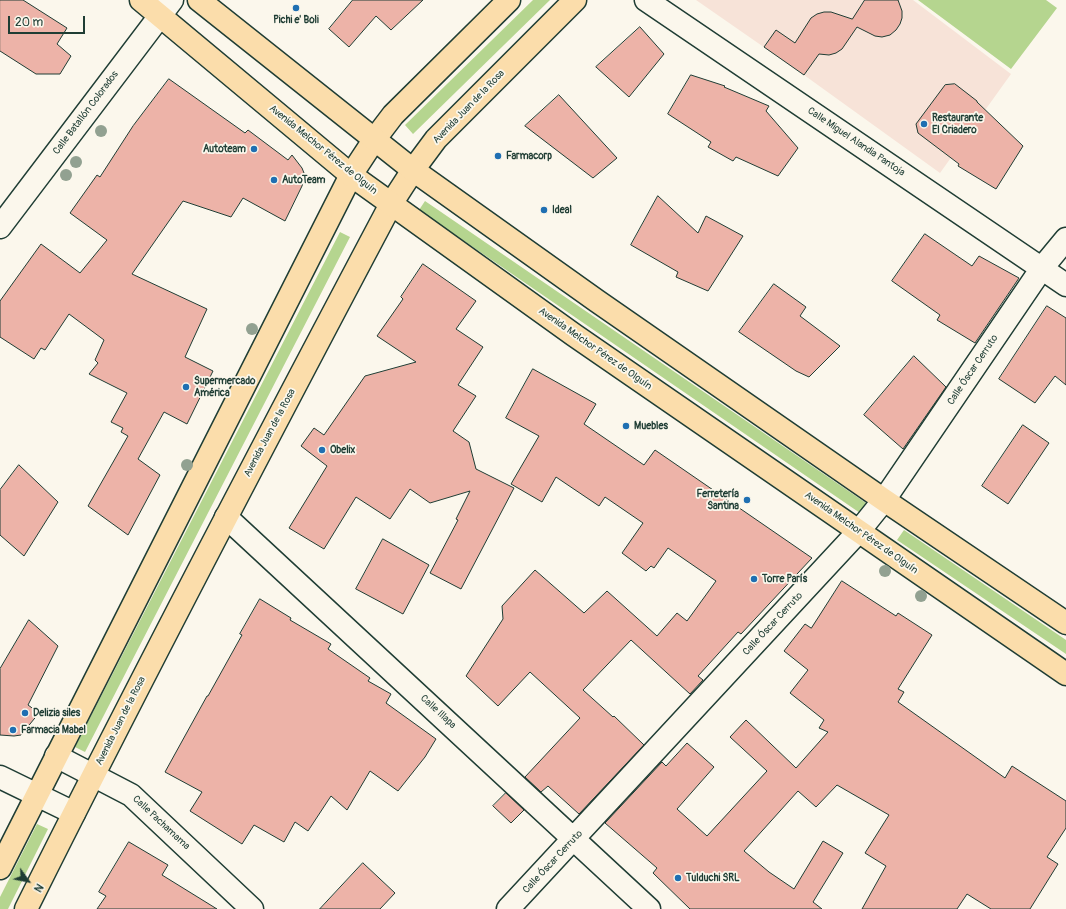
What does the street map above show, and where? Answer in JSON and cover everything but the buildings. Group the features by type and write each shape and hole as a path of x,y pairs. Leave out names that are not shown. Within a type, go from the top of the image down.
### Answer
{"main road":[{"name":"Avenida Melchor Pérez de Olguín","path":"141,0 166,8 351,175 574,335 1066,674"},
{"path":"199,0 413,170 597,301 884,500 1066,623"},
{"path":"0,868 351,175 374,140 393,115 509,0"},
{"name":"Avenida Juan de la Rosa","path":"26,909 93,775 226,517 391,204 413,170 436,139 575,0"}],"street":[{"name":"Calle Miguel Alandia Pantoja","path":"646,0 1066,285"},
{"name":"Calle Batallón Colorados","path":"0,227 166,8"},
{"name":"Calle Óscar Cerruto","path":"508,909 859,531 884,500 1042,268 1066,239"},
{"name":"Calle Illapa","path":"226,517 649,909"},
{"name":"Calle Pachamama","path":"56,756 131,795 252,909"},
{"path":"0,777 36,796 74,813"}],"shaded area":[{"name":"Restaurante El Criadero","path":"696,0 913,0 1011,74 940,173 804,75"}],"green space":[{"path":"533,0 550,0 413,134 405,125"},
{"path":"918,0 1046,0 1057,8 1011,69"},
{"path":"425,201 866,503 860,513 419,210"},
{"path":"340,232 350,237 85,752 75,747"},
{"path":"904,530 1066,640 1066,654 897,540"},
{"path":"37,824 48,829 8,909 0,909 0,897"}],"place":[{"name":"Pichi e' Boli","path":"296,8"},
{"name":"Restaurante El Criadero","path":"924,124"},
{"name":"Autoteam","path":"254,149"},
{"name":"Farmacorp","path":"498,156"},
{"name":"AutoTeam","path":"274,180"},
{"name":"Ideal","path":"544,210"},
{"name":"Supermercado América","path":"186,387"},
{"name":"Muebles","path":"626,426"},
{"name":"Obelix","path":"322,450"},
{"name":"Ferretería Santina","path":"747,500"},
{"name":"Torre París","path":"754,579"},
{"name":"Delizia siles","path":"25,713"},
{"name":"Farmacia Mabel","path":"13,730"},
{"name":"Tulduchi SRL","path":"678,878"}]}
